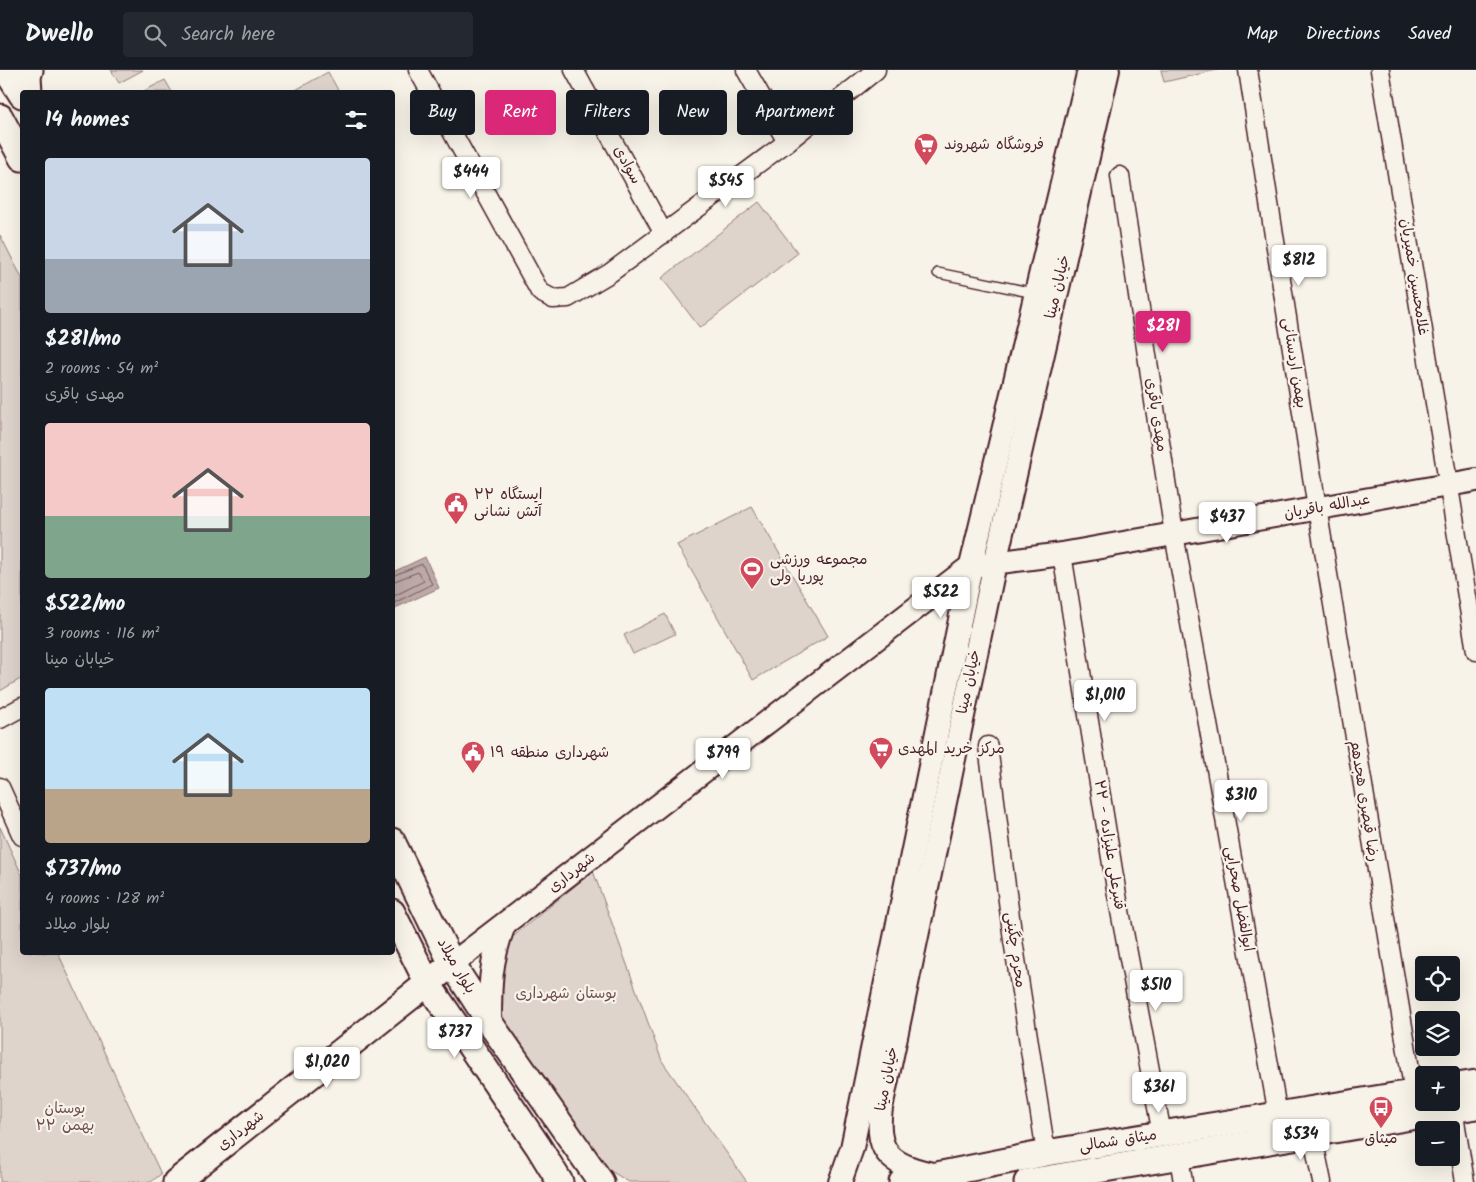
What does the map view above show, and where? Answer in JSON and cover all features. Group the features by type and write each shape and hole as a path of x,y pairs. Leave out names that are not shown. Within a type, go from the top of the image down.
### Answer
{"main road":[{"path":"6,70 20,92"},
{"path":"29,90 28,77 30,70"},
{"path":"0,117 20,154"},
{"name":"بلوار میلاد","path":"395,847 452,964 490,1023 601,1182"},
{"name":"بلوار میلاد","path":"395,918 428,984 538,1146 560,1182"},
{"name":"شهرداری","path":"176,1182 452,964"},
{"name":"میثاق شمالی","path":"1460,1100 1476,1083"},
{"name":"میثاق شمالی","path":"902,1182 1046,1153 1415,1093"},
{"name":"میثاق شمالی","path":"1034,1181 1179,1158 1312,1133 1415,1110"}],"street":[{"path":"418,70 540,292 553,299 568,298 610,273 787,142 876,70"},
{"name":"سوادی","path":"574,70 664,234"},
{"path":"746,70 787,142"},
{"name":"خیابان مینا","path":"840,1182 852,1148 971,566 1034,293 1089,70"},
{"name":"خیابان مینا","path":"936,1175 903,1167 888,1156 878,1126 913,950 995,563 1108,70"},
{"name":"بهمن اردستانی","path":"1248,70 1317,508"},
{"name":"غلامحسین خمیریان","path":"1380,70 1476,651"},
{"name":"مهدی باقری","path":"1120,176 1174,534"},
{"name":"عبدالله باقریان","path":"971,566 1062,554 1476,480"},
{"name":"رضا قیصری هجدهم","path":"1317,508 1415,1069"},
{"name":"ابوالفضل صحرایی","path":"1174,534 1278,1115"},
{"name":"قنبرعلی علیزاده - ۲۲","path":"1062,554 1117,895 1162,1134"},
{"name":"شهرداری","path":"452,964 971,566"},
{"path":"0,719 20,708"},
{"name":"محرم چگینی","path":"988,746 1014,940 1046,1153"},
{"path":"0,787 20,832"},
{"path":"490,1023 490,973 495,948 504,925"},
{"path":"1460,1100 1465,1182"},
{"path":"1312,1133 1322,1182"},
{"path":"1179,1158 1183,1182"}],"lane":[{"path":"938,273 1034,293"}],"green space":[{"path":"111,70 143,70 119,83"},
{"path":"1161,70 1217,70 1164,82"},
{"path":"328,72 338,90 296,90"},
{"path":"165,80 171,90 146,90"},
{"path":"759,202 798,253 700,328 662,278"},
{"path":"0,235 20,274 20,679 0,691"},
{"name":"مجموعه ورزشی پوریا ولی","path":"752,507 828,636 753,680 677,545"},
{"path":"665,614 675,634 633,654 624,635"},
{"name":"بوستان ۲۲ بهمن","path":"0,827 20,871 20,955 59,955 161,1174 151,1182 0,1182"},
{"name":"بوستان شهرداری","path":"593,871 662,1061 747,1182 629,1182 609,1170 590,1153 499,1014 498,976 510,939"}],"water":[{"path":"425,557 439,588 395,608 395,571"}],"place":[{"name":"فروشگاه شهروند","path":"926,166"},
{"name":"ایستگاه ۲۲ آتش نشانی","path":"456,525"},
{"name":"مجموعه ورزشی پوریا ولی","path":"752,590"},
{"name":"مرکز خرید المهدی","path":"881,770"},
{"name":"شهرداری منطقه ۱۹","path":"473,774"},
{"name":"میثاق","path":"1381,1129"}]}
